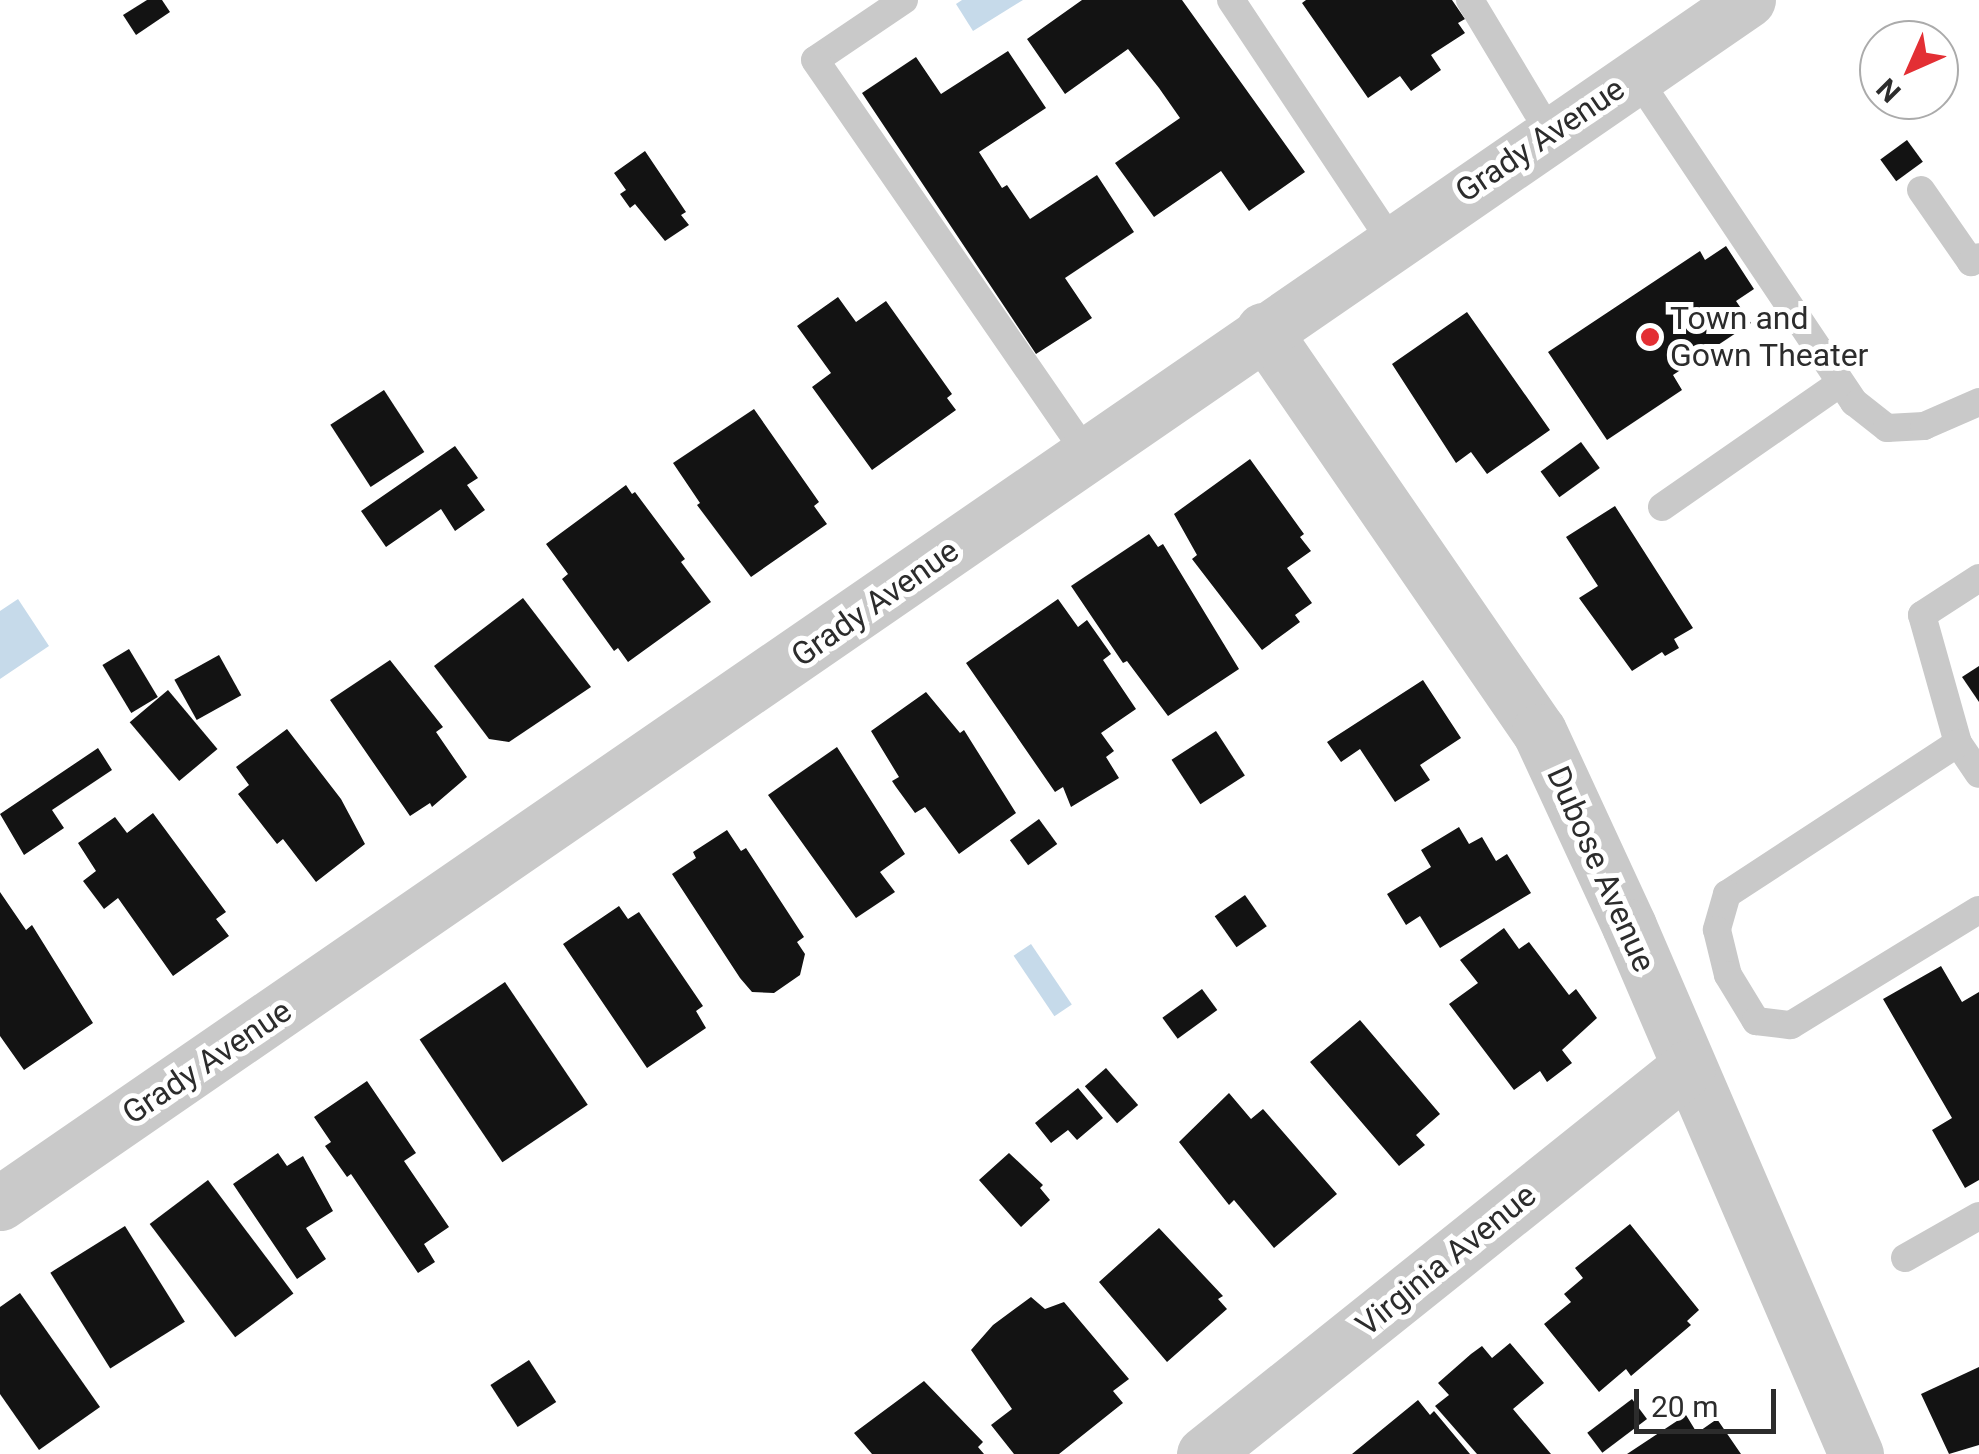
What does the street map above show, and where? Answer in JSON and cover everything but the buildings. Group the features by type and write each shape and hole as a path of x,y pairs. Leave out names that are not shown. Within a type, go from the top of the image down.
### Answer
{"street":[{"name":"Grady Avenue","path":"0,1203 1088,456 1263,330 1748,0"},
{"name":"Dubose Avenue","path":"1263,330 1539,731 1856,1454"},
{"name":"Virginia Avenue","path":"1204,1454 1688,1067"}],"lane":[{"path":"904,0 815,60 1088,456"},
{"path":"1230,0 1392,242"},
{"path":"1470,0 1550,133"},
{"path":"1635,75 1854,402 1887,428 1924,426 1979,402"},
{"path":"1921,190 1971,262 1979,257"},
{"path":"1662,508 1839,384"},
{"path":"1979,578 1922,616 1958,743 1979,774"},
{"path":"1958,743 1727,894 1717,930 1728,976 1756,1021 1791,1024 1979,910"},
{"path":"1905,1258 1979,1216"}],"water":[{"path":"962,0 1023,0 973,31 956,4"},
{"path":"18,599 49,646 0,679 0,611"},
{"path":"1031,944 1072,1005 1054,1016 1014,956"}],"place":[{"name":"Town and Gown Theater","path":"1650,337"}]}
